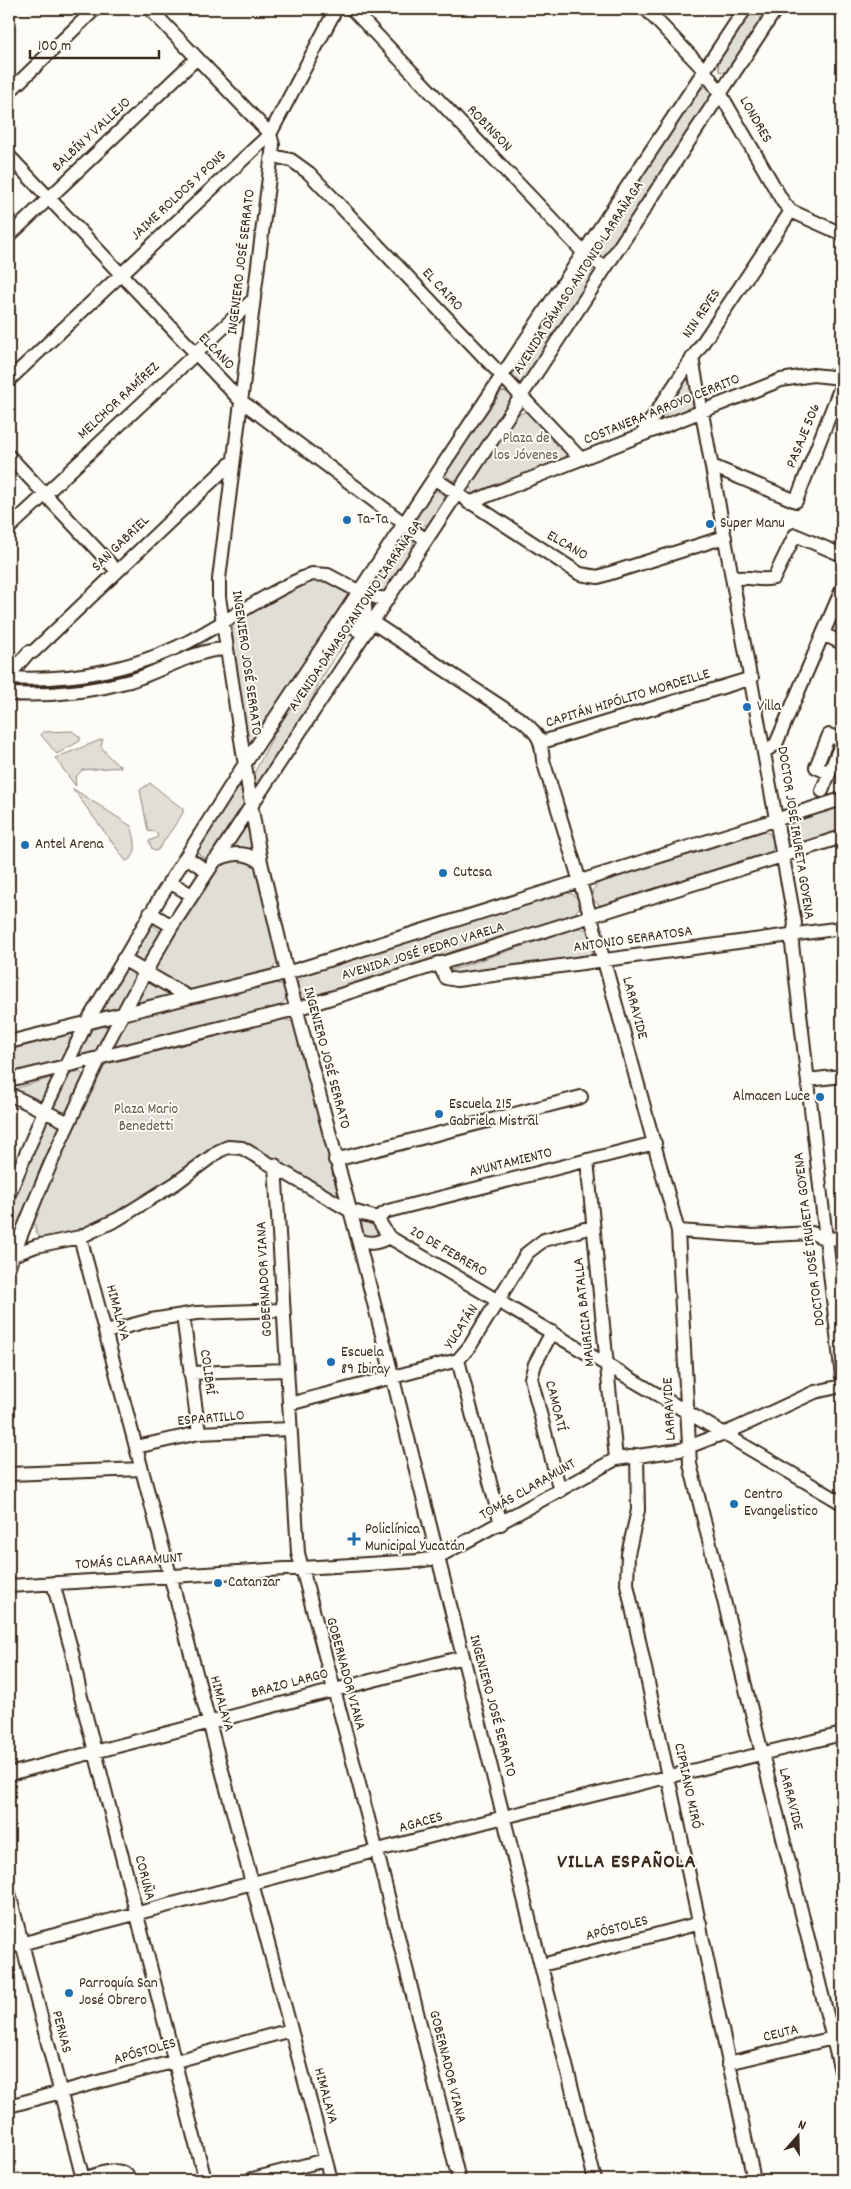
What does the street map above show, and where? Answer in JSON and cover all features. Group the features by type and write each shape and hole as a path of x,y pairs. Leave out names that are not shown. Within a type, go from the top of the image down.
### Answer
{"street":[{"path":"9,92 95,9"},
{"path":"150,9 270,134"},
{"name":"JAIME ROLDOS Y PONS","path":"9,380 270,134 336,9"},
{"name":"ROBINSON","path":"352,9 584,253 605,268"},
{"name":"LONDRES","path":"646,9 704,70 720,93 790,211"},
{"name":"AVENIDA DÁMASO ANTONIO LARRAÑAGA","path":"9,1194 44,1111 87,1022 169,882 244,765 745,9"},
{"name":"AVENIDA DÁMASO ANTONIO LARRAÑAGA","path":"10,1258 67,1122 122,1013 172,926 776,9"},
{"path":"839,9 842,12"},
{"name":"BALBÍN Y VALLEJO","path":"9,236 197,58"},
{"name":"INGENIERO JOSÉ SERRATO","path":"270,134 273,156 240,400 218,597 244,765 261,862 287,973 335,1160 358,1240 436,1558 542,1965 595,2180"},
{"name":"ELCANO","path":"9,156 240,400 426,540"},
{"name":"EL CAIRO","path":"273,156 291,160 309,173 581,459"},
{"path":"790,211 842,234"},
{"name":"NIN REYES","path":"641,435 790,211"},
{"name":"MELCHOR RAMÍREZ","path":"9,528 194,352 254,299"},
{"name":"DOCTOR JOSÉ IRURETA GOYENA","path":"692,358 752,678 795,923 792,944 842,1377"},
{"name":"COSTANERA ARROYO CERRITO","path":"470,504 641,435 796,376 813,375 842,378"},
{"name":"PASAJE 506","path":"712,466 796,501 842,384"},
{"path":"9,456 116,570"},
{"name":"SAN GABRIEL","path":"9,676 29,652 33,652 116,570 233,461"},
{"name":"ELCANO","path":"435,479 470,504 580,574 598,577 725,537"},
{"path":"733,579 746,576 762,580 774,578 795,535 842,555"},
{"path":"9,676 45,679 96,673 137,662 198,636 222,621 312,574 328,575 362,589 376,598 388,598"},
{"path":"328,689 328,676 366,616 362,589"},
{"path":"764,751 776,744 842,589"},
{"name":"CAPITÁN HIPÓLITO MORDEILLE","path":"372,622 523,722 536,733 542,742 752,678"},
{"path":"823,634 842,643"},
{"path":"9,694 45,695 91,690 129,681 161,670 200,652 213,649 227,650"},
{"path":"29,679 27,663 33,652"},
{"path":"45,679 45,695"},
{"name":"LARRAVIDE","path":"542,742 543,760 604,960 678,1231 688,1447 762,1754 838,2037 842,2075"},
{"path":"822,791 842,742"},
{"name":"AVENIDA JOSÉ PEDRO VARELA","path":"9,1042 287,973 842,799"},
{"name":"AVENIDA JOSÉ PEDRO VARELA","path":"9,1080 296,1008 438,963 591,918 842,838"},
{"path":"186,857 210,866 230,854 240,853 261,862"},
{"path":"169,882 192,895"},
{"path":"150,913 172,926"},
{"name":"ANTONIO SERRATOSA","path":"438,963 446,978 457,980 842,928"},
{"path":"123,959 188,997"},
{"path":"808,1080 842,1076"},
{"path":"9,1094 67,1122"},
{"path":"335,1160 581,1097"},
{"name":"AYUNTAMIENTO","path":"377,1218 388,1211 655,1143"},
{"path":"10,1258 36,1246 80,1237 139,1206 219,1151 228,1147 248,1150 349,1210 377,1218"},
{"name":"MAURICIA BATALLA","path":"587,1160 616,1459"},
{"name":"GOBERNADOR VIANA","path":"275,1165 298,1553 332,1690 377,1852 459,2180"},
{"name":"20 DE FEBRERO","path":"377,1218 389,1237 842,1503"},
{"name":"YUCATÁN","path":"501,1524 458,1360 470,1346 527,1253 534,1246 544,1240 592,1227"},
{"path":"678,1231 753,1236 812,1233 826,1239 842,1238"},
{"name":"HIMALAYA","path":"80,1237 253,1883 330,2180"},
{"path":"358,1240 372,1243 389,1237"},
{"path":"106,1332 151,1320 182,1316 284,1310"},
{"name":"COLIBRÍ","path":"182,1316 199,1433"},
{"name":"CAMOATÍ","path":"552,1332 535,1364 532,1378 560,1491"},
{"path":"289,1404 458,1360"},
{"path":"190,1373 287,1370"},
{"name":"TOMÁS CLARAMUNT","path":"9,1586 417,1561 436,1558 501,1524 616,1459 688,1447 723,1434 815,1392 842,1386"},
{"name":"ESPARTILLO","path":"136,1447 199,1433 290,1430"},
{"name":"CIPRIANO MIRÓ","path":"637,1455 638,1510 628,1554 627,1584 754,2180"},
{"path":"9,1474 142,1469"},
{"name":"CORUÑA","path":"52,1583 72,1652 136,1914 205,2180"},
{"name":"BRAZO LARGO","path":"9,1774 463,1657"},
{"name":"AGACES","path":"9,1948 504,1817 842,1734"},
{"name":"PERNAS","path":"9,1893 81,2180"},
{"name":"APÓSTOLES","path":"542,1965 700,1924"},
{"name":"APÓSTOLES","path":"9,2106 291,2030"},
{"name":"CEUTA","path":"728,2063 838,2037"},
{"path":"249,2180 325,2160"},
{"path":"81,2180 117,2171 127,2176"}],"green space":[{"path":"752,9 771,9 731,69 726,73 719,71 718,61"},
{"path":"705,86 711,89 714,94 607,257 597,256 595,246 698,91"},
{"path":"586,266 592,268 594,276 523,381 518,383 513,379 513,372 580,268"},
{"path":"684,378 691,379 696,405 668,418 663,412"},
{"path":"502,391 510,393 511,400 460,478 453,481 446,475 447,470"},
{"name":"Plaza de los Jóvenes","path":"525,412 530,413 566,451 566,458 478,495 470,487 473,481 516,415"},
{"path":"437,491 444,495 445,501 430,525 420,525 416,519 417,515 432,493"},
{"path":"405,537 413,540 414,548 384,592 381,594 371,589 373,581"},
{"path":"313,579 326,579 347,592 349,599 249,748 247,746 232,631 233,624"},
{"path":"357,609 359,613 357,624 320,681 309,707 258,785 255,785 253,775 280,723"},
{"path":"72,731 80,737 80,741 57,754 41,735 43,732"},
{"path":"103,739 101,746 103,749 113,761 122,767 82,770 75,778 76,786 55,758"},
{"path":"150,783 183,809 183,813 158,850 155,851 152,849 149,841 158,837 156,832 148,831 140,790"},
{"path":"242,783 246,804 211,856 207,858 201,857 197,850"},
{"path":"72,788 131,826 135,851 130,859 126,861"},
{"path":"842,806 842,831 798,844 793,843 787,838 787,829 794,821"},
{"path":"247,827 255,853 231,850 243,828"},
{"path":"761,831 769,833 775,843 768,854 607,905 602,906 594,901 592,891 599,882"},
{"path":"240,858 256,865 278,958 277,964 271,969 192,989 184,989 156,971 157,963 216,869 221,864"},
{"path":"565,893 575,896 578,900 580,906 574,915 314,997 306,997 299,992 297,983 305,974"},
{"path":"154,926 160,931 160,935 143,965 129,957 149,927"},
{"path":"577,928 585,929 592,938 595,949 591,956 453,976 448,971"},
{"path":"128,970 134,976 127,995 118,1007 112,1010 104,1010 102,1006 122,971"},
{"path":"147,981 169,993 169,995 135,1003"},
{"path":"275,983 283,985 286,990 286,998 281,1005 117,1048 112,1046 127,1020"},
{"name":"Plaza Mario Benedetti","path":"283,1019 294,1022 338,1195 335,1197 241,1143 157,1189 132,1207 78,1234 42,1241 36,1232 34,1219 58,1156 103,1065"},
{"path":"105,1025 108,1029 95,1053 78,1056 91,1029"},
{"path":"67,1035 71,1040 60,1062 9,1075 9,1050"},
{"path":"79,1071 84,1076 67,1110 61,1114 54,1110 53,1105 66,1076"},
{"path":"50,1078 51,1080 40,1103 11,1090"},
{"path":"47,1119 60,1127 43,1161 13,1238 9,1242 9,1204"},
{"path":"369,1220 375,1223 378,1229 375,1235 369,1238 363,1235 360,1229 363,1223"}],"place":[{"name":"Ta-Ta","path":"347,520"},
{"name":"Super Manu","path":"710,524"},
{"name":"Villa","path":"747,707"},
{"name":"Antel Arena","path":"25,845"},
{"name":"Cutcsa","path":"443,873"},
{"name":"Almacen Luce","path":"820,1097"},
{"name":"Escuela 215 Gabriela Mistral","path":"439,1114"},
{"name":"Escuela 89 Ibiray","path":"331,1362"},
{"name":"Centro Evangelistico","path":"734,1504"},
{"name":"Policlínica Municipal Yucatán","path":"354,1539"},
{"name":"Catanzar","path":"218,1583"},
{"name":"Parroquía San José Obrero","path":"69,1993"}],"district":[{"name":"VILLA ESPAÑOLA","path":"627,1863"}]}
